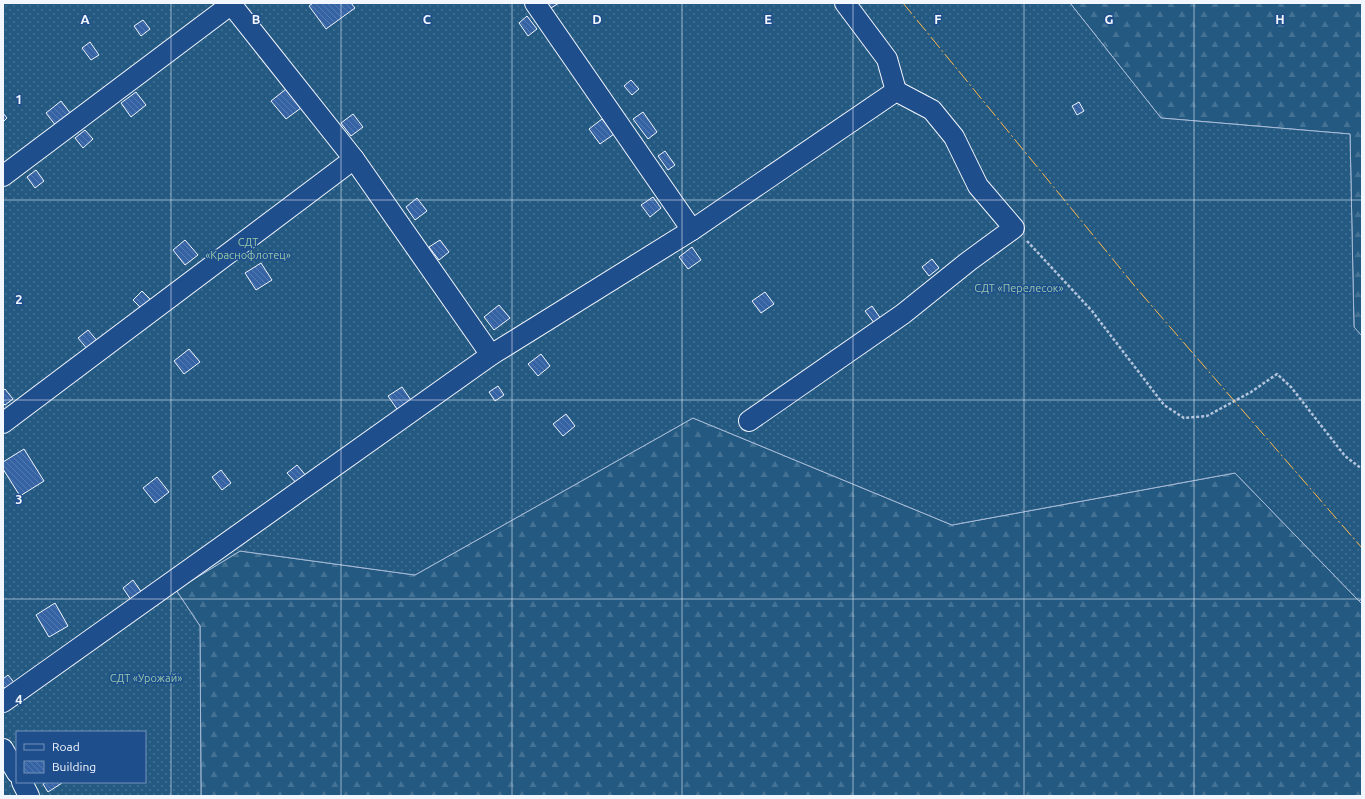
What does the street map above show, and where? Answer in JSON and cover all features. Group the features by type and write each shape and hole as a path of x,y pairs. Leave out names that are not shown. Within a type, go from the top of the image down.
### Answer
{"lane":[{"path":"535,3 692,230"},
{"path":"749,421 903,314 969,261 1014,228 978,186 954,137 932,110 896,91 887,59 845,3"},
{"path":"3,176 232,4 354,159 491,355"},
{"path":"3,702 491,355 692,230 896,91"},
{"path":"3,423 354,159"},
{"path":"3,749 16,772"},
{"path":"22,783 29,796"}],"path":[{"path":"1014,228 1092,311 1164,405 1184,418 1207,416 1251,392 1277,374 1291,387 1345,456 1362,469"}],"green space":[{"path":"3,3 1070,3 1161,118 1350,134 1354,327 1362,336 1362,599 1359,601 1235,473 952,525 693,418 415,575 240,551 176,590 200,626 201,796 3,796"},
{"path":"1070,3 1362,3 1362,336 1354,328 1350,134 1161,118"},
{"path":"693,418 952,525 1235,473 1362,604 1362,796 201,796 200,626 176,590 240,551 415,575"}],"building":[{"path":"313,3 351,3 355,8 326,29 309,6"},
{"path":"547,3 559,3 551,8"},
{"path":"527,16 537,29 528,36 519,23"},
{"path":"143,20 150,29 141,36 134,26"},
{"path":"90,42 99,55 91,60 82,48"},
{"path":"631,80 639,89 632,95 624,86"},
{"path":"286,89 301,108 286,119 271,101"},
{"path":"136,92 146,105 131,117 121,103"},
{"path":"61,101 71,114 56,126 46,113"},
{"path":"1079,102 1084,111 1077,115 1072,106"},
{"path":"643,112 657,132 648,139 633,119"},
{"path":"3,113 7,118 3,122"},
{"path":"353,114 363,127 351,136 341,123"},
{"path":"602,119 614,134 600,144 589,129"},
{"path":"85,130 93,139 83,148 75,138"},
{"path":"665,151 675,165 668,170 658,156"},
{"path":"36,170 44,181 35,188 27,177"},
{"path":"653,197 661,208 650,217 641,205"},
{"path":"417,198 427,211 415,220 406,207"},
{"path":"185,240 198,255 185,265 173,250"},
{"path":"440,240 449,252 439,260 429,247"},
{"path":"692,247 701,260 688,269 679,257"},
{"path":"932,259 939,268 929,276 922,267"},
{"path":"261,263 272,280 256,290 245,273"},
{"path":"142,291 151,300 142,309 133,300"},
{"path":"765,292 774,304 761,313 752,301"},
{"path":"499,305 510,318 494,330 484,317"},
{"path":"872,306 881,319 875,324 865,311"},
{"path":"88,330 99,343 89,351 78,338"},
{"path":"189,349 200,362 184,374 174,361"},
{"path":"541,354 550,366 538,376 528,364"},
{"path":"498,386 504,395 495,401 489,392"},
{"path":"402,387 413,403 399,412 388,396"},
{"path":"5,389 13,399 5,405 3,403 3,390"},
{"path":"566,414 575,426 563,436 553,424"},
{"path":"24,449 44,481 20,496 3,469 3,462"},
{"path":"297,465 307,477 298,485 287,473"},
{"path":"221,470 231,483 222,490 212,477"},
{"path":"157,477 169,492 155,503 143,488"},
{"path":"133,580 142,593 131,600 123,588"},
{"path":"55,603 68,626 49,637 36,615"},
{"path":"8,675 16,685 7,691 3,686 3,679"},
{"path":"44,783 62,783 48,792 43,784"}],"power":[{"path":"903,3 1138,290 1362,548"}],"park label":[{"name":"СДТ «Краснофлотец»","path":"248,248"},
{"name":"СДТ «Перелесок»","path":"1019,288"},
{"name":"СДТ «Урожай»","path":"146,678"}]}
